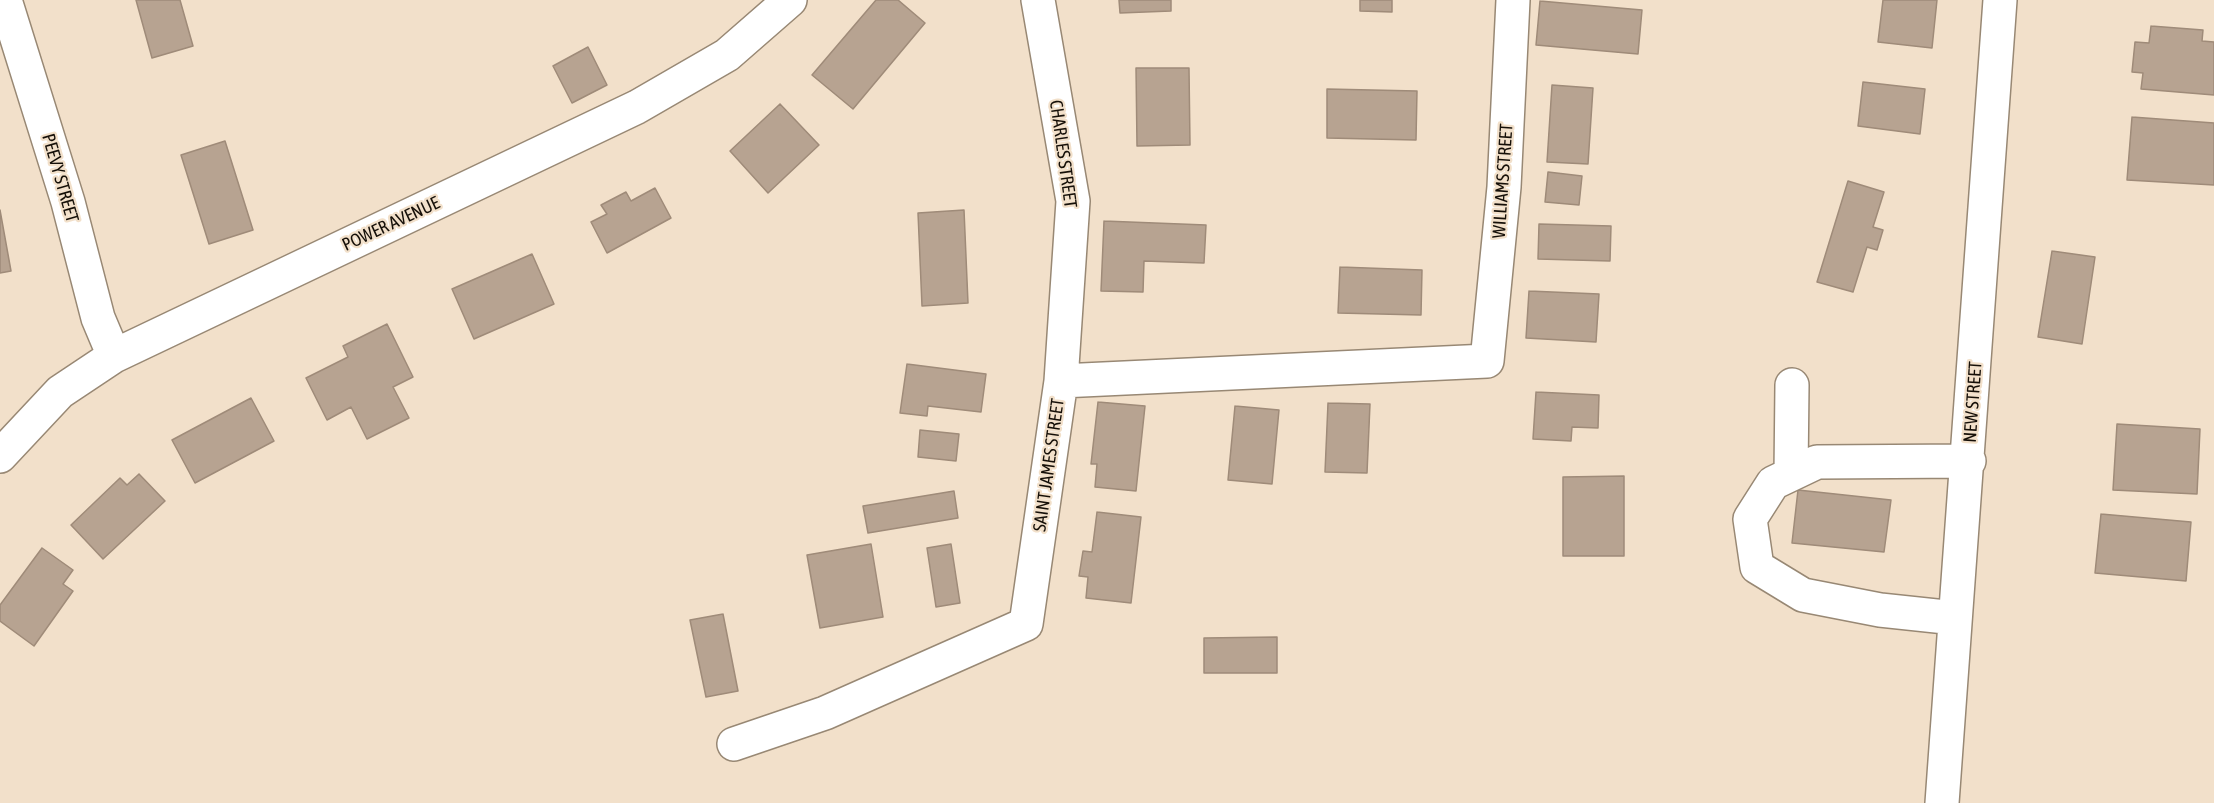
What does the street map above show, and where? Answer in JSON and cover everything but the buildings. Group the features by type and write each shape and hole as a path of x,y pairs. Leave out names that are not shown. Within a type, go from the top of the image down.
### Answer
{"street":[{"name":"PEEVY STREET","path":"5,0 68,202 98,318 114,356"},
{"name":"POWER AVENUE","path":"0,456 60,392 114,356 637,107 728,55 790,0"},
{"name":"CHARLES STREET","path":"1038,0 1073,201 1061,381"},
{"name":"WILLIAMS STREET","path":"1487,361 1504,187 1513,0"},
{"name":"NEW STREET","path":"1942,803 2000,0"},
{"name":"SAINT JAMES STREET","path":"734,744 825,713 1026,624 1061,381 1487,361"},
{"path":"1791,474 1792,385"},
{"path":"1955,618 1880,610 1803,595 1757,567 1750,519 1773,483 1817,462 1968,461"}]}
